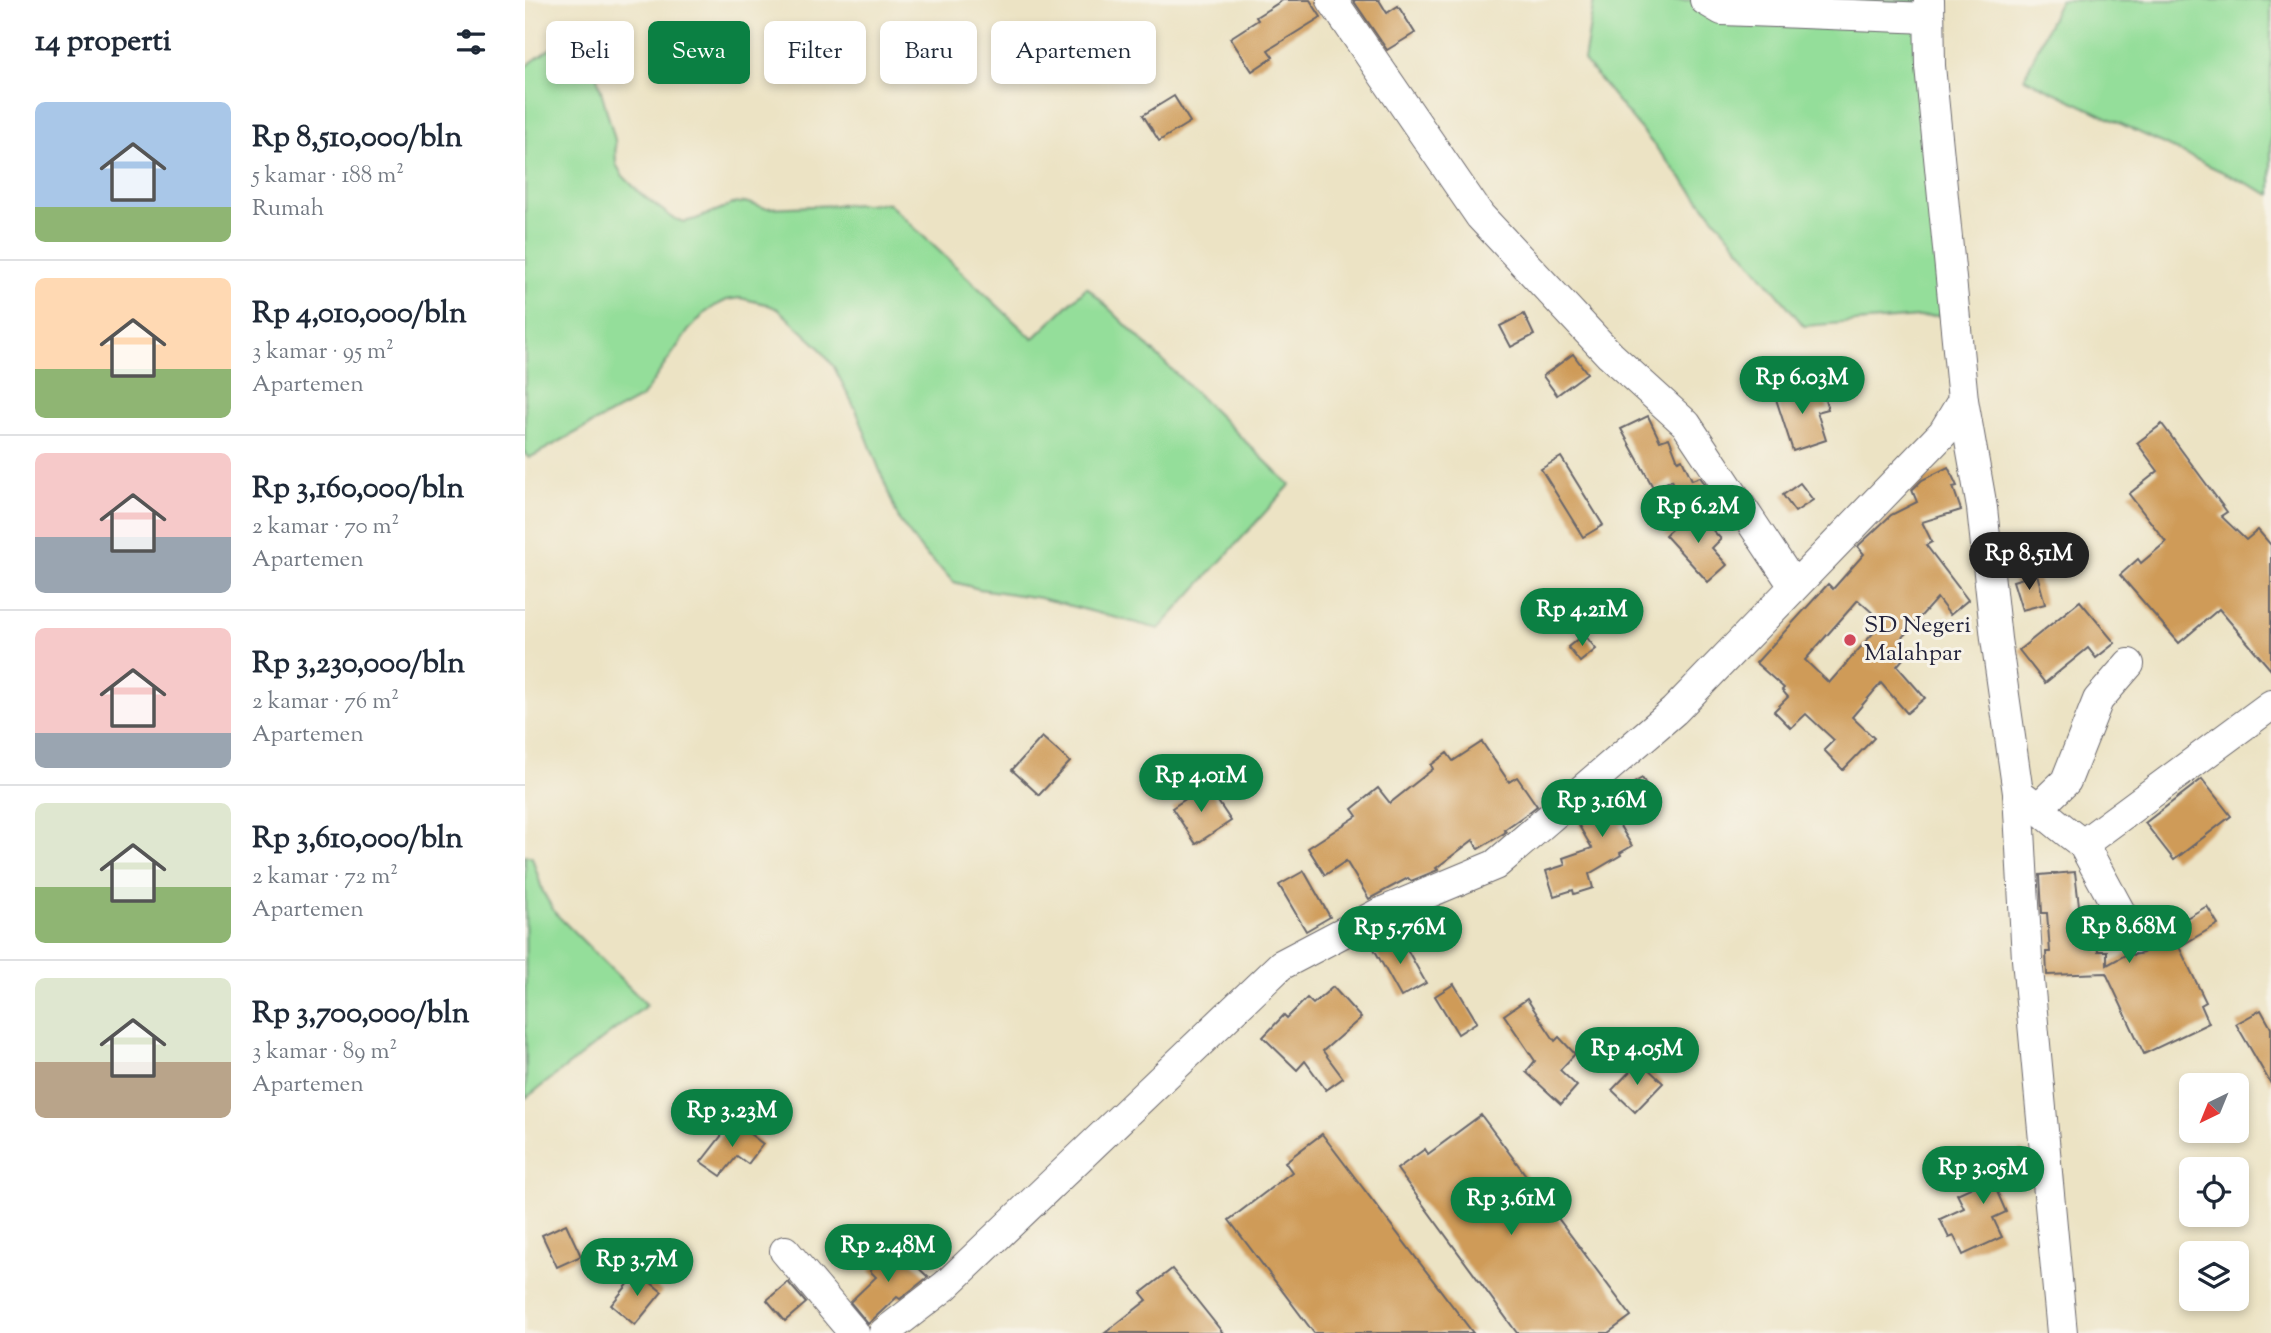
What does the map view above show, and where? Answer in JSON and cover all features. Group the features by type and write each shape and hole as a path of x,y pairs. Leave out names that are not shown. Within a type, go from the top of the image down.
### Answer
{"street":[{"path":"1332,0 1479,216 1610,355 1686,424 1794,586"},
{"path":"1706,0 1722,10 1929,9 1930,66 1963,400 1982,509 1996,639 2029,800 2027,959 2062,1333"},
{"path":"884,1333 945,1286 1281,965 1380,913 1495,865 1674,711 1943,433 1963,400"},
{"path":"2029,800 2066,781 2098,700 2129,664"},
{"path":"2083,844 2271,705"},
{"path":"2029,800 2058,827 2083,844 2134,938"},
{"path":"785,1251 854,1333"}],"green space":[{"path":"1594,0 1927,0 1957,314 1804,326 1584,61"},
{"path":"2060,0 2271,0 2271,195 2024,78"},
{"path":"546,52 546,84 599,84 615,140 616,164 622,175 641,194 673,218 684,222 745,202 765,208 888,203 1033,339 1087,287 1290,485 1159,629 1040,598 979,589 954,582 924,553 899,520 857,412 834,367 817,345 778,309 740,298 727,300 705,313 689,330 642,397 529,458 525,454 525,67"},
{"path":"525,855 532,857 543,892 555,913 647,1005 526,1098"}],"building":[{"path":"1283,0 1310,0 1321,17 1268,50 1273,57 1252,71 1230,38"},
{"path":"1353,0 1379,0 1387,13 1398,6 1415,33 1387,50"},
{"path":"1174,96 1190,122 1159,141 1143,115"},
{"path":"1524,314 1534,335 1511,347 1500,326"},
{"path":"1573,354 1587,373 1557,395 1543,376"},
{"path":"1808,385 1811,393 1822,390 1828,409 1817,412 1826,440 1793,451 1775,396"},
{"path":"1648,416 1660,441 1669,438 1678,461 1682,459 1692,480 1700,477 1714,497 1684,510 1672,480 1654,489 1621,429"},
{"path":"2162,424 2227,512 2221,516 2246,540 2258,530 2271,545 2271,670 2219,609 2179,643 2120,575 2138,559 2141,563 2166,542 2129,494 2158,471 2137,443"},
{"path":"1561,457 1603,525 1583,537 1541,469"},
{"path":"1948,467 1957,486 1953,487 1961,510 1922,522 1932,542 1926,545 1968,600 1950,615 1937,598 1898,642 1909,652 1897,666 1925,698 1907,713 1881,683 1852,717 1874,738 1843,770 1824,750 1834,740 1806,714 1791,728 1774,711 1788,697 1782,690 1784,688 1756,663 1828,584 1833,589 1864,554 1859,545 1891,515 1917,502 1912,490 1922,480","holes":["1858,600 1883,622 1829,683 1805,660"]},
{"path":"1800,483 1813,500 1795,512 1783,495"},
{"path":"1693,509 1721,539 1712,548 1727,565 1708,582 1665,535"},
{"path":"2037,574 2045,604 2022,610 2013,581"},
{"path":"2080,601 2115,643 2096,658 2088,648 2045,683 2019,650"},
{"path":"1584,634 1596,649 1580,662 1568,647"},
{"path":"1042,737 1070,762 1039,795 1012,770"},
{"path":"1482,742 1509,782 1517,777 1537,806 1504,830 1506,832 1478,849 1473,840 1436,868 1438,870 1411,881 1408,878 1369,899 1346,861 1325,875 1308,848 1357,816 1352,809 1378,788 1390,803 1433,769 1431,765 1447,753 1453,761"},
{"path":"1642,778 1658,803 1620,826 1632,846 1589,874 1593,888 1554,896 1546,871 1565,865 1563,858 1592,848 1578,824 1600,810 1597,806"},
{"path":"2202,779 2231,816 2174,860 2145,823"},
{"path":"1207,785 1231,821 1196,844 1172,808"},
{"path":"1304,871 1330,917 1306,931 1279,885"},
{"path":"2075,872 2080,914 2094,913 2098,951 2107,951 2107,965 2127,954 2143,953 2151,939 2207,906 2218,924 2179,947 2206,1002 2201,1005 2209,1023 2144,1054 2106,973 2047,975 2046,952 2050,952 2047,913 2042,913 2040,875"},
{"path":"1399,935 1426,983 1401,997 1374,949"},
{"path":"1454,984 1477,1022 1458,1034 1435,996"},
{"path":"1333,987 1361,1018 1323,1051 1343,1078 1326,1090 1305,1061 1297,1070 1263,1037 1284,1015 1287,1018 1307,998 1313,1004"},
{"path":"1527,999 1555,1041 1559,1037 1575,1054 1560,1070 1577,1086 1561,1104 1526,1072 1535,1061 1504,1015"},
{"path":"2261,1010 2271,1028 2271,1084 2236,1024"},
{"path":"1640,1061 1663,1083 1635,1112 1612,1090"},
{"path":"1481,1115 1631,1316 1608,1333 1517,1333 1397,1169 1425,1149 1428,1154"},
{"path":"733,1121 763,1144 748,1164 737,1156 721,1176 701,1162"},
{"path":"1322,1134 1473,1333 1314,1333 1229,1220 1292,1172 1285,1162"},
{"path":"2022,1150 2029,1171 1995,1187 2006,1212 1993,1218 2002,1237 1963,1255 1954,1236 1949,1238 1940,1219 1964,1208 1957,1194 1988,1180 1983,1168"},
{"path":"566,1224 581,1256 557,1267 542,1235"},
{"path":"894,1245 928,1277 900,1299 897,1297 868,1324 850,1302 876,1277 870,1271"},
{"path":"1172,1269 1223,1333 1105,1333 1147,1300 1141,1293"},
{"path":"638,1272 662,1292 635,1325 611,1305"},
{"path":"788,1282 806,1303 785,1321 767,1300"}],"place":[{"name":"SD Negeri Malahpar","path":"1850,640"}]}
